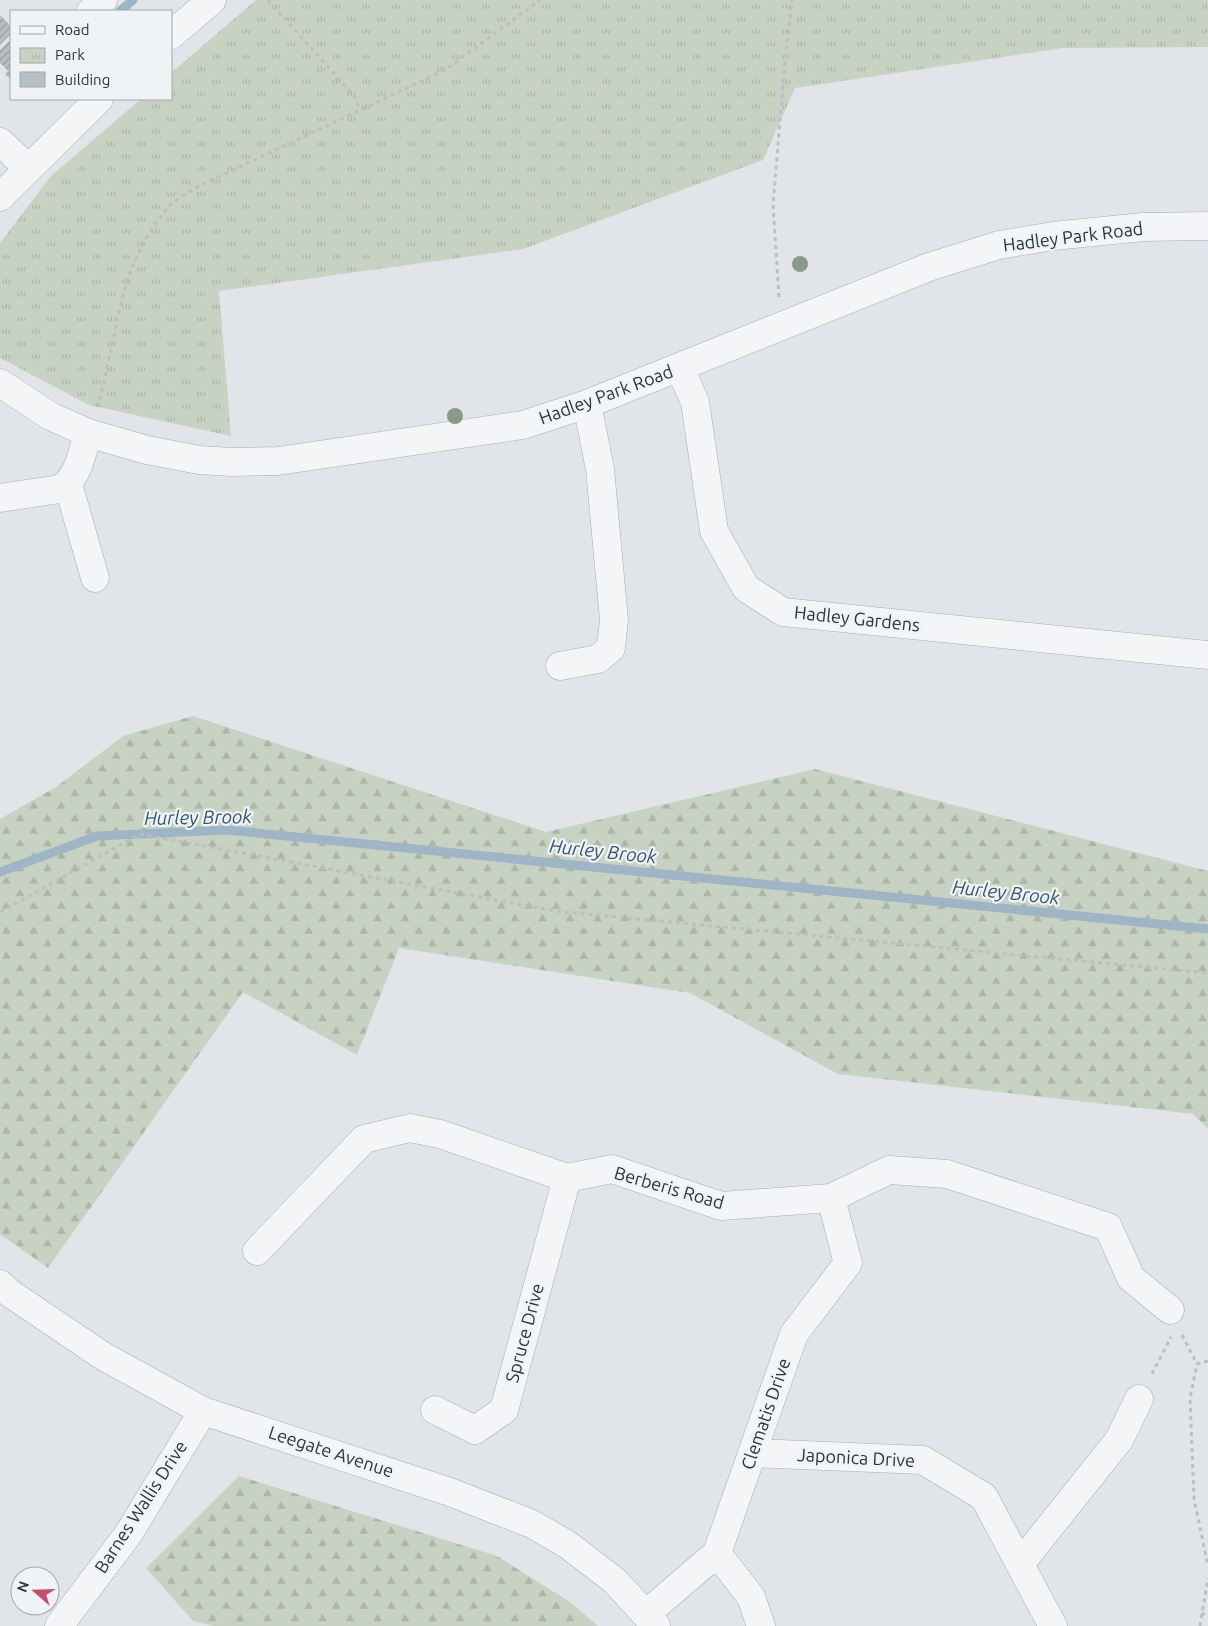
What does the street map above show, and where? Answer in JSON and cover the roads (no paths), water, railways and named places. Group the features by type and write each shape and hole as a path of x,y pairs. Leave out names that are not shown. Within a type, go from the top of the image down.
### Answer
{"street":[{"path":"92,10 103,0"},
{"path":"172,34 212,0"},
{"path":"0,197 98,100"},
{"path":"0,142 28,168"},
{"name":"Hadley Park Road","path":"0,382 50,416 88,433 146,450 199,460 232,462 278,460 523,425 588,404 929,267 998,245 1053,236 1143,227 1208,226"},
{"name":"Hadley Gardens","path":"680,368 695,402 714,531 746,588 783,612 1208,655"},
{"path":"560,666 598,659 611,648 614,620 600,469 588,404"},
{"path":"0,498 60,489 68,484 75,475 88,433"},
{"path":"68,484 95,578"},
{"path":"257,1252 364,1139 410,1128 440,1134 567,1178"},
{"name":"Berberis Road","path":"567,1178 612,1169 721,1206 831,1198 888,1170 947,1174 1108,1227 1131,1278 1171,1321"},
{"name":"Spruce Drive","path":"435,1410 475,1430 504,1410 567,1178"},
{"name":"Clematis Drive","path":"651,1620 717,1553 794,1334 848,1263 831,1198"},
{"name":"Leegate Avenue","path":"0,1284 11,1294 103,1356 203,1410 450,1492 532,1524 568,1546 615,1581 651,1620"},
{"path":"1020,1564 1119,1440 1139,1399"},
{"name":"Barnes Wallis Drive","path":"59,1626 129,1533 203,1410"},
{"name":"Japonica Drive","path":"753,1453 923,1460 984,1497 1052,1626"},
{"path":"717,1553 751,1597 761,1626"}],"waterway":[{"path":"121,10 133,0"},
{"name":"Hurley Brook","path":"0,872 97,836 227,830 1208,929"}]}
